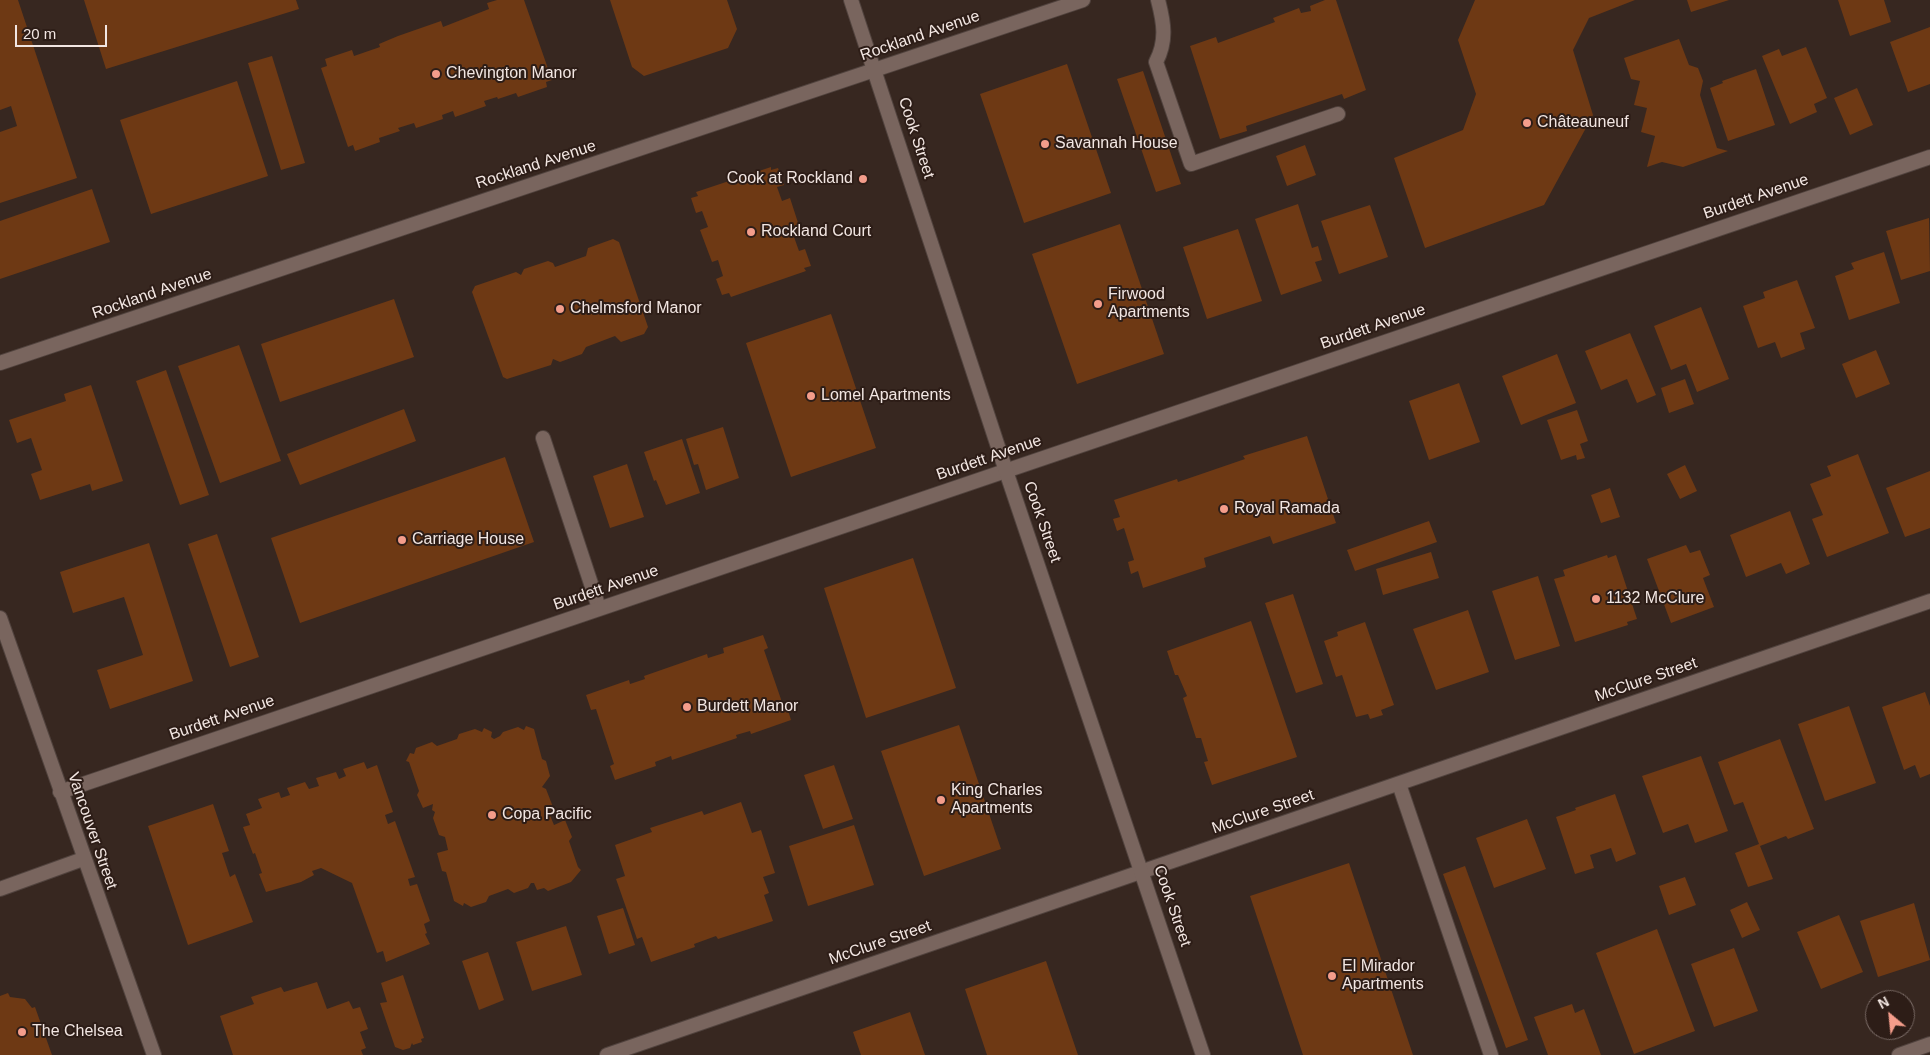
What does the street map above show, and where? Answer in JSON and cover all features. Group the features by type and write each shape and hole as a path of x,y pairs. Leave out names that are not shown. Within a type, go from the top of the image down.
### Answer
{"street":[{"name":"Cook Street","path":"851,0 876,70 1006,471 1203,1055"},
{"name":"Rockland Avenue","path":"0,363 1083,0"},
{"path":"1158,0 1165,32 1163,48 1156,62 1191,164 1338,114"},
{"name":"Burdett Avenue","path":"60,792 1930,157"},
{"path":"543,438 600,608"},
{"name":"McClure Street","path":"607,1055 1930,601"},
{"name":"Vancouver Street","path":"0,618 83,859 154,1055"},
{"path":"1399,784 1491,1055"},
{"path":"0,889 83,859"},
{"path":"1899,1055 1917,1052 1930,1044"}],"building":[{"path":"0,0 18,0 77,178 0,203 0,132 17,126 11,106 0,110"},
{"path":"84,0 296,0 299,9 106,69"},
{"name":"Chevington Manor","path":"497,0 524,0 552,80 546,82 547,87 518,97 516,93 484,101 486,106 455,117 453,111 442,115 443,119 416,128 414,123 398,128 400,131 379,138 380,142 355,151 353,145 348,147 321,68 327,66 325,59 352,50 354,56 380,47 379,44 398,36 441,21 443,27 489,9 487,3"},
{"path":"610,0 727,0 737,29 728,48 644,76 632,67"},
{"path":"1325,0 1336,0 1366,90 1344,99 1342,94 1246,126 1247,131 1220,139 1190,46 1216,37 1218,43 1275,22 1273,18 1299,8 1301,13 1311,11 1310,6"},
{"name":"Châteauneuf","path":"1475,0 1635,0 1589,18 1573,50 1593,115 1544,205 1425,248 1394,158 1463,130 1476,94 1458,40"},
{"path":"1687,0 1729,0 1691,12"},
{"path":"1838,0 1884,0 1891,22 1850,36"},
{"path":"1930,27 1930,84 1908,92 1890,42"},
{"path":"1679,39 1689,65 1698,68 1703,81 1700,95 1717,148 1728,151 1683,167 1662,162 1647,167 1655,136 1641,132 1647,108 1634,105 1640,81 1631,79 1624,58"},
{"path":"1806,47 1827,98 1814,104 1817,112 1790,124 1762,56 1779,49 1782,56"},
{"path":"272,56 305,163 281,170 248,63"},
{"name":"Savannah House","path":"1067,64 1111,193 1024,223 980,94"},
{"path":"1756,69 1775,125 1728,141 1710,88 1723,83 1722,81"},
{"path":"1143,71 1181,184 1156,192 1117,79"},
{"path":"237,81 268,176 151,214 120,120"},
{"path":"1857,88 1873,125 1850,135 1834,98"},
{"path":"1305,145 1316,175 1287,186 1276,156"},
{"name":"Rockland Court","path":"771,167 771,170 778,168 784,185 777,187 782,201 790,198 802,235 794,237 799,251 805,249 811,266 804,268 806,271 731,297 729,293 722,295 716,279 723,276 718,260 712,262 700,230 708,227 702,211 696,213 691,198 698,196 696,192"},
{"path":"92,189 110,242 0,279 0,221"},
{"path":"1298,204 1312,248 1318,246 1322,260 1315,262 1322,281 1281,295 1255,219"},
{"path":"1370,205 1388,257 1339,274 1321,221"},
{"path":"1929,218 1930,271 1901,280 1886,231"},
{"name":"Firwood Apartments","path":"1120,224 1164,354 1077,384 1032,254"},
{"path":"1238,229 1262,301 1207,319 1183,247"},
{"name":"Chelmsford Manor","path":"613,239 619,242 648,327 644,334 621,342 615,336 586,347 582,354 560,362 553,359 551,365 507,379 503,377 472,292 475,286 516,272 521,275 524,269 548,261 553,263 555,267 586,256 588,248"},
{"path":"1884,252 1900,303 1849,320 1835,276 1854,269 1851,263"},
{"path":"1797,280 1815,328 1800,333 1805,349 1781,358 1775,342 1758,348 1743,306 1765,298 1763,292"},
{"path":"394,299 414,357 280,402 261,344"},
{"path":"1701,307 1729,379 1697,392 1686,364 1671,370 1654,326"},
{"name":"Lomel Apartments","path":"831,314 876,448 791,477 746,343"},
{"path":"1630,333 1656,395 1637,403 1627,379 1601,390 1585,351"},
{"path":"239,345 281,461 220,483 178,366"},
{"path":"1876,350 1890,384 1856,398 1842,364"},
{"path":"1557,354 1576,403 1521,425 1502,376"},
{"path":"166,370 209,495 180,505 136,381"},
{"path":"1685,379 1694,404 1669,413 1661,388"},
{"path":"1459,383 1480,442 1429,460 1409,401"},
{"path":"91,385 123,481 92,491 90,484 40,500 31,474 42,470 31,438 17,443 9,420 66,401 64,394"},
{"path":"404,409 416,441 300,485 287,454"},
{"path":"1577,410 1588,441 1580,444 1585,458 1577,460 1576,455 1561,460 1547,420"},
{"path":"723,427 739,478 706,490 698,464 694,465 686,439"},
{"name":"Royal Ramada","path":"1307,436 1336,523 1273,544 1270,536 1204,558 1206,567 1143,588 1138,571 1131,574 1128,562 1134,560 1124,528 1117,531 1113,519 1120,517 1114,500 1177,479 1178,482 1245,459 1243,456"},
{"path":"682,439 700,493 666,505 656,480 654,481 644,452"},
{"path":"1858,454 1889,533 1827,557 1812,519 1823,515 1810,484 1831,476 1827,466"},
{"name":"Carriage House","path":"505,457 534,542 300,623 271,538"},
{"path":"627,464 644,517 610,528 593,476"},
{"path":"1685,465 1697,491 1680,499 1667,474"},
{"path":"1930,471 1930,528 1905,537 1886,488"},
{"path":"1610,488 1620,517 1601,523 1591,495"},
{"path":"1790,511 1810,564 1786,574 1781,563 1746,577 1730,535"},
{"path":"1429,521 1437,542 1355,571 1347,550"},
{"path":"217,534 259,657 230,667 188,544"},
{"path":"149,543 193,681 110,709 97,670 143,655 124,597 73,613 60,572"},
{"path":"1686,545 1690,553 1700,550 1710,575 1703,578 1714,607 1671,623 1647,559"},
{"path":"1431,552 1439,578 1383,595 1376,569"},
{"name":"1132 McClure","path":"1607,555 1608,558 1616,555 1637,619 1627,622 1628,625 1575,642 1554,579 1565,576 1563,570"},
{"path":"913,558 956,688 866,718 824,588"},
{"path":"1538,576 1560,646 1515,660 1492,591"},
{"path":"1293,594 1323,684 1296,693 1265,603"},
{"path":"1468,610 1489,672 1436,690 1413,629"},
{"path":"1251,621 1297,757 1212,785 1204,762 1208,761 1201,738 1196,738 1183,698 1187,696 1178,675 1175,675 1167,651"},
{"path":"1365,622 1394,705 1381,710 1383,715 1370,719 1368,714 1356,717 1342,675 1336,677 1324,641 1338,636 1337,632"},
{"name":"Burdett Manor","path":"763,635 768,648 764,650 784,708 787,707 791,720 751,734 750,731 736,735 737,738 672,760 671,756 655,762 656,766 615,780 610,766 614,764 596,709 591,710 586,695 629,680 630,684 645,679 644,676 707,654 708,658 724,653 723,648"},
{"path":"1925,692 1930,706 1930,774 1920,778 1915,765 1904,770 1882,707"},
{"path":"1849,706 1876,783 1825,801 1798,724"},
{"name":"King Charles Apartments","path":"959,725 1001,849 924,876 881,751"},
{"name":"Copa Pacific","path":"526,726 534,729 542,759 546,761 550,776 542,787 546,789 553,807 549,813 554,825 565,820 572,837 569,841 578,867 581,870 571,882 548,891 544,888 537,890 534,883 531,883 528,888 514,893 508,889 489,896 486,902 471,907 464,903 463,906 454,901 446,872 442,871 437,853 448,850 445,837 439,835 433,818 435,812 432,810 433,804 423,808 417,795 419,791 409,762 406,761 410,753 414,754 416,748 432,742 437,746 457,739 459,734 475,729 482,732 484,728 492,732 491,737 494,739 503,732 518,727 524,730"},
{"path":"1780,739 1814,829 1788,839 1786,836 1760,846 1773,879 1748,887 1735,853 1759,844 1743,802 1734,805 1718,762"},
{"path":"1701,756 1728,831 1695,843 1688,824 1663,833 1642,776"},
{"path":"364,762 367,769 377,765 393,812 385,815 388,824 395,821 415,877 408,879 410,886 417,884 430,921 424,924 427,933 425,934 430,944 386,962 383,951 377,953 352,883 321,868 312,871 314,875 301,882 266,892 259,874 262,873 255,853 253,854 243,827 250,825 246,814 262,808 258,799 279,792 281,798 290,795 287,788 305,782 309,789 319,786 316,778 336,772 339,779 346,776 343,769"},
{"path":"834,765 853,819 823,829 804,775"},
{"path":"1615,794 1636,854 1616,862 1611,848 1590,855 1594,868 1575,874 1556,817"},
{"path":"741,802 752,833 761,830 775,873 763,877 769,893 764,895 773,921 718,939 716,936 694,944 695,947 651,962 642,937 637,939 616,879 625,876 615,845 652,832 650,828 702,811 704,815"},
{"path":"213,804 229,851 222,853 230,877 235,874 253,922 188,945 148,826"},
{"path":"1527,819 1546,869 1494,888 1476,838"},
{"path":"854,825 874,885 808,906 789,846"},
{"name":"El Mirador Apartments","path":"1349,863 1413,1055 1303,1055 1250,896"},
{"path":"1465,866 1528,1040 1506,1048 1443,874"},
{"path":"1685,877 1696,905 1669,915 1659,886"},
{"path":"1747,902 1760,930 1742,938 1730,910"},
{"path":"1914,903 1930,960 1878,977 1860,921"},
{"path":"623,908 635,945 609,954 597,916"},
{"path":"1839,915 1863,972 1821,989 1797,932"},
{"path":"566,926 582,975 532,991 516,942"},
{"path":"1657,929 1695,1031 1634,1054 1596,953"},
{"path":"1734,948 1758,1011 1714,1027 1691,964"},
{"path":"488,952 504,1000 479,1010 462,961"},
{"path":"1046,961 1078,1055 987,1055 965,989"},
{"path":"403,975 424,1038 421,1039 422,1042 413,1045 412,1043 410,1048 403,1050 395,1047 380,1003 387,1002 381,983"},
{"path":"317,982 327,1009 349,1001 353,1009 360,1007 368,1029 360,1032 366,1048 361,1050 363,1055 233,1055 220,1016 254,1004 251,997 281,987 284,992"},
{"name":"The Chelsea","path":"8,993 10,997 25,999 32,1008 35,1007 52,1055 0,1055 0,996"},
{"path":"1572,1004 1575,1013 1584,1009 1601,1055 1548,1055 1534,1017"},
{"path":"910,1012 925,1055 861,1055 853,1032"}],"place":[{"name":"Chevington Manor","path":"436,74"},
{"name":"Châteauneuf","path":"1527,123"},
{"name":"Savannah House","path":"1045,144"},
{"name":"Cook at Rockland","path":"863,179"},
{"name":"Rockland Court","path":"751,232"},
{"name":"Firwood Apartments","path":"1098,304"},
{"name":"Chelmsford Manor","path":"560,309"},
{"name":"Lomel Apartments","path":"811,396"},
{"name":"Royal Ramada","path":"1224,509"},
{"name":"Carriage House","path":"402,540"},
{"name":"1132 McClure","path":"1596,599"},
{"name":"Burdett Manor","path":"687,707"},
{"name":"King Charles Apartments","path":"941,800"},
{"name":"Copa Pacific","path":"492,815"},
{"name":"El Mirador Apartments","path":"1332,976"},
{"name":"The Chelsea","path":"22,1032"}]}
